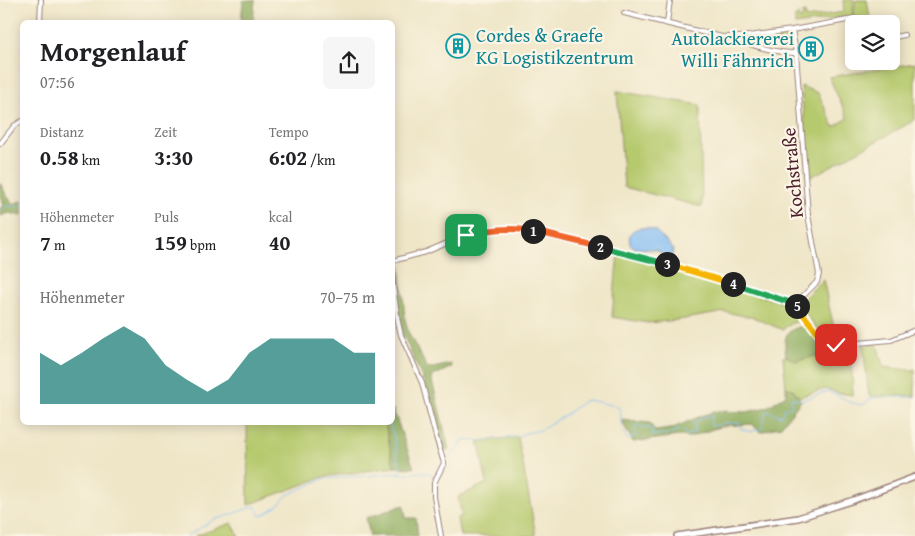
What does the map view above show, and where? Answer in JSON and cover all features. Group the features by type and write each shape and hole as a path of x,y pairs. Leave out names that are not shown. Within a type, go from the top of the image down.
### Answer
{"street":[{"path":"40,20 41,0"},
{"path":"667,23 670,0"},
{"path":"624,13 769,49 796,53"},
{"path":"730,38 845,20"},
{"name":"Kochstraße","path":"792,30 796,53 808,215 819,274 817,282 795,304"},
{"path":"900,37 904,36"},
{"path":"0,144 14,126 20,122"},
{"path":"395,260 426,252 476,232 518,229 666,264 795,304 819,335 836,345 891,340 915,330"},
{"path":"395,300 401,334 422,383 444,463 434,483 434,497 441,536"},
{"path":"677,536 798,518 846,503 915,477"}],"green space":[{"path":"255,0 253,20 241,20 243,1"},
{"path":"843,0 854,0 852,15 795,25 795,17 798,14 799,19 803,18 802,14 805,13 806,18 844,12"},
{"path":"856,0 867,0 870,15 853,15"},
{"path":"782,35 789,41 788,49 750,40"},
{"path":"915,63 915,120 809,178 801,86 818,93 834,127 848,118 829,77 872,70 900,70 900,65"},
{"path":"617,91 700,105 702,207 624,187"},
{"path":"0,183 13,204 20,202 20,215 8,213 0,216 0,208 4,206 0,193"},
{"path":"618,253 794,306 805,321 790,324 783,330 755,318 725,312 648,323 612,317"},
{"path":"400,263 405,319 409,334 428,369 451,364 452,367 431,377 449,449 444,453 424,382 403,335 395,266"},
{"path":"823,280 837,341 820,333 801,308 801,301"},
{"path":"808,325 816,335 832,346 819,355 796,361 786,356 785,342 788,334 795,328"},
{"path":"877,344 883,367 915,369 915,396 869,396 863,346"},
{"path":"832,346 851,347 853,395 825,389 799,397 793,389 786,388 783,357 786,356 796,361 819,355"},
{"path":"786,388 793,389 801,401 781,426 760,432 752,424 722,426 690,437 679,436 633,442 621,420 650,423 655,431 671,429 717,411 747,412 767,407 786,395"},
{"path":"395,415 414,468 394,467 385,425 395,425"},
{"path":"247,425 385,425 394,467 323,477 248,505"},
{"path":"518,437 536,536 460,536 457,518 462,516 458,497 487,483 478,441"},
{"path":"404,505 406,518 416,518 418,536 370,536 366,518"},
{"path":"232,523 239,536 195,536"}],"water":[{"path":"640,228 656,231 673,249 672,256 666,257 657,250 635,248 630,244 630,233"}],"waterway":[{"path":"0,210 6,206 20,205"},
{"path":"450,460 451,454 459,449 463,440 480,441 508,437 516,438 523,434 541,430 588,400 619,408 622,430 629,440 636,436 635,426 640,425 645,428 651,428 653,436 669,434 682,429 686,435 695,432 694,422 710,415 712,416 710,425 739,422 741,429 752,432 761,429 766,412 781,416 785,408 791,406 791,398 802,400 828,391 852,403 861,405 871,398 915,397"},
{"path":"390,425 401,473 425,472 436,477"},
{"path":"442,475 450,465"},
{"path":"187,536 215,519 255,506 261,516 277,507 287,495 323,479 401,473"}],"place":[{"name":"Cordes & Graefe KG Logistikzentrum","path":"458,46"},
{"name":"Autolackiererei Willi Fähnrich","path":"811,49"}],"route":[{"path":"466,235 488,230 518,229 666,264 795,304 819,335 836,345"}]}
